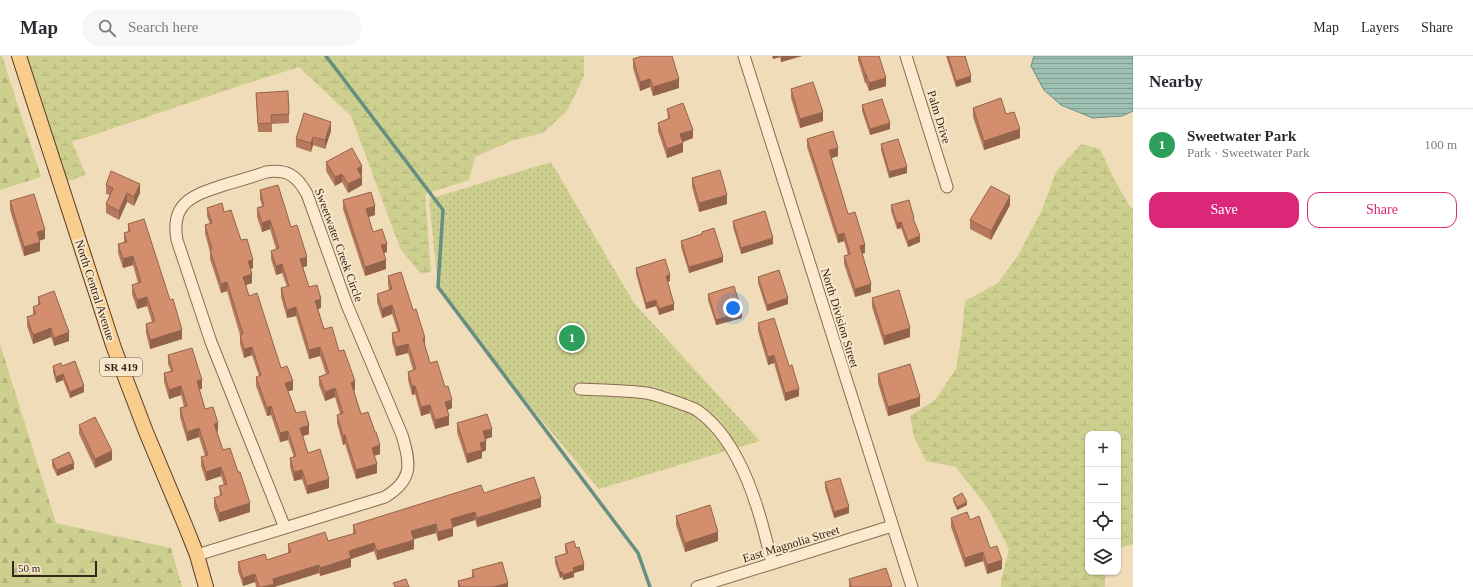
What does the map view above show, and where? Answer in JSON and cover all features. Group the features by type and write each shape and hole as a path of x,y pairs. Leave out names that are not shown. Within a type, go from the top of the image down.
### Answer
{"main road":[{"name":"North Central Avenue","path":"19,56 114,348 197,556 206,587"}],"street":[{"name":"North Division Street","path":"744,56 912,587"},
{"name":"Palm Drive","path":"906,56 947,187"},
{"name":"Sweetwater Creek Circle","path":"197,556 385,497 397,489 405,479 408,465 407,451 402,435 347,305 307,194 300,182 291,174 277,171 266,172 199,193 186,202 178,213 174,227 211,342 285,528"},
{"path":"580,389 647,393 697,410 719,430 741,466 764,529 772,564"},
{"name":"East Magnolia Street","path":"697,587 892,526"}],"green space":[{"path":"0,56 2,56 41,177 0,190"},
{"path":"25,56 584,56 584,76 567,111 543,133 511,141 475,157 469,180 425,195 431,272 421,274 400,248 351,116 299,67 72,142 86,175 66,182"},
{"path":"1081,144 1100,149 1114,179 1130,207 1133,208 1133,544 1121,548 1121,431 1085,431 1085,575 1105,575 1105,587 1001,587 1001,581 1009,549 989,510 956,467 926,461 914,437 910,416 935,400 956,369 965,301 998,283 1017,257 1041,212 1056,172"},
{"path":"551,162 634,303 760,441 599,489 503,374 438,287 429,199"},
{"path":"0,344 56,523 171,548 182,587 0,587"}],"shaded area":[{"path":"1034,56 1133,56 1133,111 1122,116 1093,118 1061,105 1044,90 1031,66"}],"building":[{"path":"642,56 672,56 679,79 653,87 650,79 640,82 633,59"},
{"path":"859,56 879,56 886,78 869,83"},
{"path":"948,56 965,56 971,76 956,81"},
{"path":"813,82 823,112 800,119 791,89"},
{"path":"288,91 289,114 271,115 272,123 258,124 256,93"},
{"path":"1001,98 1006,114 1014,112 1020,129 984,141 973,108"},
{"path":"882,99 890,123 870,129 862,105"},
{"path":"683,103 693,130 680,134 683,143 667,149 658,123 670,118 667,109"},
{"path":"304,113 331,122 325,140 313,137 311,143 296,139"},
{"path":"833,131 838,148 829,150 848,214 855,212 865,245 860,246 871,284 855,289 844,256 850,254 844,233 838,235 807,139"},
{"path":"898,139 907,167 889,172 881,144"},
{"path":"352,148 362,166 357,169 362,177 348,184 342,174 335,177 326,162"},
{"path":"720,170 727,195 699,203 692,178"},
{"path":"111,171 140,184 134,197 127,193 119,211 106,204 113,188 106,185"},
{"path":"278,185 291,227 297,225 307,257 300,259 309,287 317,285 321,299 315,301 324,329 332,327 339,351 344,350 355,381 351,383 361,414 368,412 376,432 380,445 372,448 377,464 356,470 337,415 343,413 335,388 325,392 319,377 329,373 320,347 309,350 296,307 287,310 281,288 289,286 282,264 276,266 271,251 279,248 270,220 262,223 257,208 264,206 260,190"},
{"path":"991,186 1010,196 991,231 970,220"},
{"path":"371,192 375,206 366,209 373,232 382,229 387,244 381,245 386,260 365,267 343,200"},
{"path":"34,194 45,230 37,232 40,242 24,247 10,201"},
{"path":"909,200 913,218 920,236 908,241 901,222 897,223 891,205"},
{"path":"222,203 224,212 231,210 241,240 247,239 253,260 248,261 252,274 243,277 249,296 257,293 281,368 287,366 293,381 285,383 296,413 305,411 309,425 300,428 308,453 320,449 329,479 307,486 302,470 294,472 290,458 296,456 288,431 280,433 271,406 267,408 256,377 261,375 252,347 244,349 240,335 243,334 227,282 221,284 210,250 212,249 205,225 212,223 207,208"},
{"path":"765,211 773,238 741,248 733,221"},
{"path":"144,219 170,300 173,299 182,330 150,340 146,324 155,321 147,297 137,300 132,285 141,282 133,256 123,259 118,244 127,242 124,233 130,231 128,224"},
{"path":"714,228 723,257 689,267 681,241"},
{"path":"665,259 670,275 666,276 674,304 659,309 656,300 646,303 636,268"},
{"path":"779,270 788,298 767,305 758,277"},
{"path":"401,272 413,310 416,309 425,338 423,339 430,363 437,361 445,387 448,386 452,400 445,402 449,416 435,420 430,405 421,407 415,386 412,386 408,372 416,369 408,344 396,347 392,333 400,331 392,305 382,309 377,294 392,289 388,276"},
{"path":"734,286 742,312 716,320 708,294"},
{"path":"899,290 910,328 884,336 872,298"},
{"path":"54,291 69,332 54,338 51,328 33,335 27,317 36,314 33,307 40,304 38,297"},
{"path":"774,318 789,366 792,365 799,389 785,393 774,355 768,357 758,323"},
{"path":"192,348 202,380 197,381 205,409 213,407 218,423 214,424 223,450 230,448 250,503 219,513 214,498 222,495 219,486 227,484 221,467 206,472 201,457 208,455 199,428 187,432 180,408 187,406 181,386 169,390 164,373 173,371 168,355"},
{"path":"75,361 84,386 70,392 63,374 56,377 53,366 61,363 62,366"},
{"path":"910,364 920,397 888,407 878,374"},
{"path":"487,414 492,429 483,431 486,441 480,443 482,450 467,454 457,423"},
{"path":"95,417 112,451 95,459 79,425"},
{"path":"69,452 74,463 57,470 52,460"},
{"path":"534,477 541,498 477,518 475,512 451,519 453,528 438,532 436,524 411,531 414,540 377,551 374,543 349,551 351,558 320,568 319,565 273,579 274,584 263,587 259,587 255,574 243,578 238,562 265,554 267,560 291,552 288,544 325,532 328,541 356,533 353,525 481,485 484,493"},
{"path":"840,478 849,507 834,512 825,482"},
{"path":"962,493 967,502 957,507 953,498"},
{"path":"710,505 718,532 685,543 676,516"},
{"path":"967,512 970,520 979,516 990,548 997,546 1002,560 987,565 983,552 965,558 951,518"},
{"path":"574,541 576,548 579,547 584,564 573,568 574,571 563,575 562,572 560,572 555,557 568,553 565,544"},
{"path":"502,562 508,583 493,587 460,587 458,581 474,577 472,570"},
{"path":"886,568 892,586 851,587 849,579"},
{"path":"406,579 409,587 395,587 393,583"}],"waterway":[{"path":"326,56 443,210 438,287 638,553 650,587"}],"place":[{"name":"Sweetwater Park","path":"572,338"}]}
